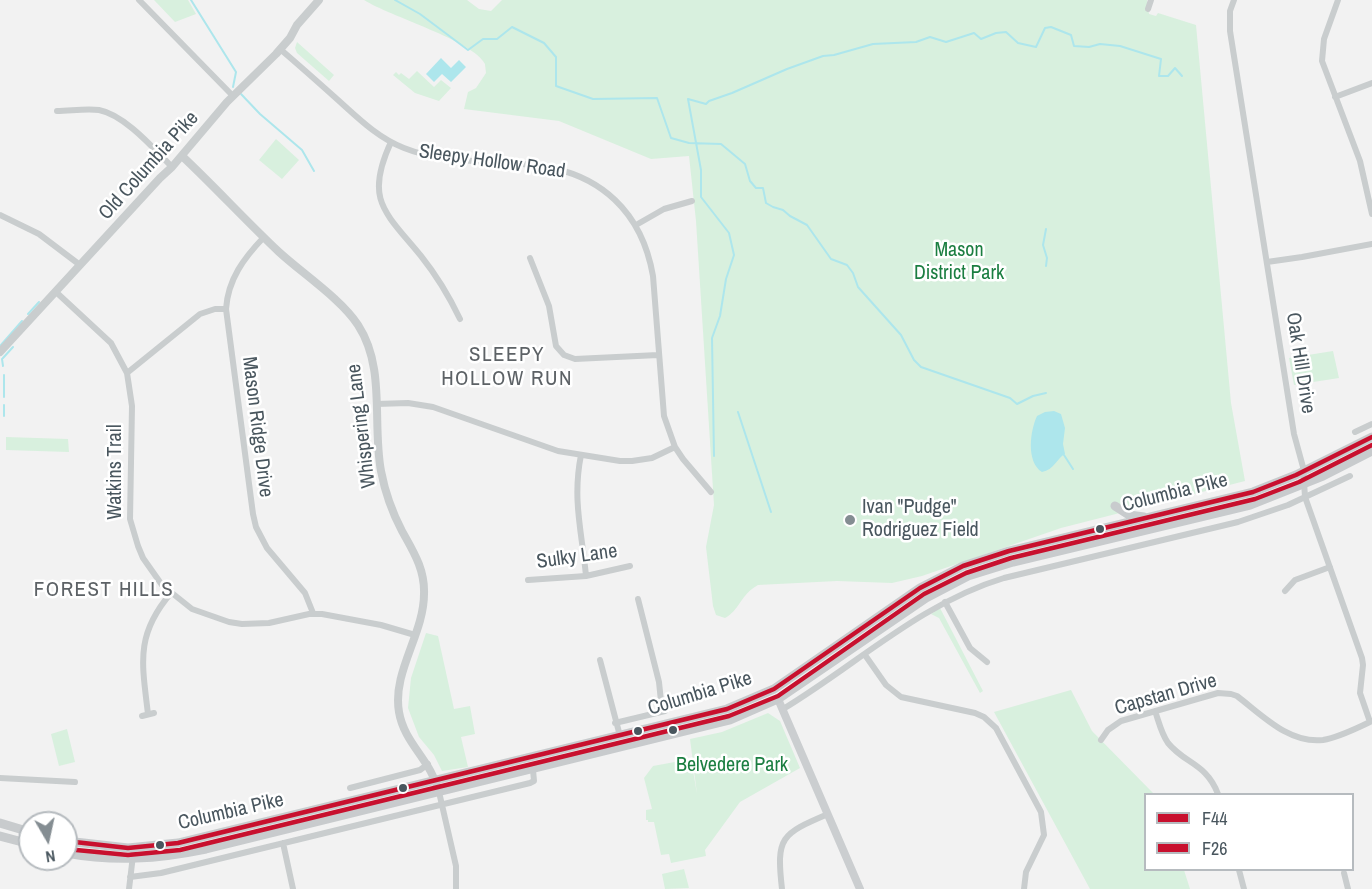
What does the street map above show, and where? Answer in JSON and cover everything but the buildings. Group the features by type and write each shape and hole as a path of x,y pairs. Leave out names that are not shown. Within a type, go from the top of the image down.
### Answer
{"main road":[{"name":"Columbia Pike","path":"78,843 134,848 178,843 727,710 776,694 920,588 944,575 1009,551 1240,496 1303,471 1372,437"},
{"name":"Columbia Pike","path":"78,855 132,859 206,849 720,723 742,716 926,598 968,576 1013,562 1223,513 1259,502 1304,484 1372,451"},
{"path":"1115,506 1129,515 1152,517"},
{"path":"776,694 860,889"},
{"path":"0,823 18,828"},
{"path":"0,836 18,841"}],"street":[{"path":"139,0 233,96"},
{"name":"Old Columbia Pike","path":"0,352 172,167 233,96 290,38 297,25 319,0"},
{"path":"1148,9 1151,0"},
{"name":"Oak Hill Drive","path":"1234,0 1230,11 1230,31 1294,434 1303,471 1305,497 1362,657 1360,693 1371,722"},
{"path":"1338,0 1324,39 1322,56 1360,161 1372,213"},
{"name":"Sleepy Hollow Road","path":"280,49 369,128 391,142 432,157 562,169 588,180 609,194 636,225 646,245 653,276 664,416 675,447 691,471 711,492"},
{"path":"1335,97 1372,83"},
{"path":"57,111 93,109 109,113 123,122 172,167"},
{"path":"391,142 379,171 380,202 390,219 439,280 460,319"},
{"name":"Whispering Lane","path":"182,156 264,237 344,308 358,325 372,357 378,454 385,489 392,511 417,557 423,579 424,603 400,682 398,702 402,723 407,734 437,781 456,866 456,889"},
{"path":"636,225 664,209 692,201"},
{"path":"0,215 39,234 80,266"},
{"name":"Mason Ridge Drive","path":"264,237 249,253 236,273 228,292 226,309 252,514 267,548 305,593 314,613"},
{"path":"1267,262 1372,244"},
{"path":"530,258 549,306 556,346 564,356 575,360 658,355"},
{"name":"Watkins Trail","path":"56,292 111,343 127,373 132,406 130,519 143,558 158,581 171,594 204,615 242,624 268,623 314,613 334,615 415,635"},
{"path":"127,373 200,314 215,309 226,309"},
{"path":"376,404 408,403 433,407 542,446 581,455 632,461 652,458 675,447"},
{"path":"1355,432 1372,424"},
{"path":"581,455 576,502 586,576"},
{"path":"783,709 934,607 971,589 1004,578 1238,522 1305,497 1350,476"},
{"name":"Sulky Lane","path":"528,580 586,576 630,566"},
{"path":"1284,591 1295,580 1330,567"},
{"path":"148,714 143,646 149,623 171,594"},
{"path":"615,723 664,711 638,599"},
{"path":"945,602 970,648 987,662"},
{"path":"865,655 886,685 901,697 975,713 984,717 996,728 1033,794 1043,818 1042,841 1026,872 1024,889"},
{"path":"600,660 620,736"},
{"name":"Capstan Drive","path":"1101,740 1114,725 1155,711 1224,693 1237,696 1286,733 1302,739 1331,738 1371,722"},
{"path":"1155,711 1168,742 1178,753 1203,771 1217,793"},
{"path":"350,788 420,770 428,764"},
{"path":"130,877 161,873 530,783 534,781 533,770"},
{"path":"0,778 75,782"},
{"path":"782,889 779,859 782,842 795,829 828,814"},
{"path":"284,843 293,889"},
{"path":"129,889 134,848"},
{"path":"1239,871 1244,889"},
{"path":"1344,873 1348,889"}],"green space":[{"path":"154,0 188,0 196,14 175,22"},
{"name":"Mason District Park","path":"364,0 467,0 479,9 491,11 502,0 1147,0 1149,14 1156,16 1158,13 1196,25 1231,403 1245,481 1061,528 922,576 892,583 837,581 758,585 747,593 730,615 725,618 716,615 706,547 714,505 696,221 689,156 651,159 559,121 464,109 468,92 476,88 486,73 485,64 478,55 448,38"},
{"path":"297,42 334,75 329,81 297,53 295,48"},
{"path":"417,71 434,87 441,80 451,88 439,101 415,93 393,75 396,72 399,75 401,73 409,79"},
{"path":"276,139 299,160 282,179 259,160"},
{"path":"1333,351 1339,378 1294,385 1289,358"},
{"path":"6,437 68,439 69,452 6,450"},
{"path":"940,608 983,691 980,693 939,618 931,614"},
{"path":"426,633 438,636 454,709 470,706 475,734 461,737 468,767 442,771 434,755 419,737 408,708 411,678"},
{"path":"1071,690 1092,731 1153,793 1144,793 1144,871 1184,871 1190,889 1090,889 994,712"},
{"name":"Belvedere Park","path":"768,713 780,721 800,768 740,802 705,850 706,856 671,863 669,854 661,855 654,822 646,820 646,810 652,809 644,778 653,766 691,759 697,794 690,739 722,732"},
{"path":"67,729 75,762 59,766 51,734"},
{"path":"684,869 689,888 665,889 662,874"}],"water":[{"path":"441,58 451,68 459,60 466,67 451,82 442,74 434,82 426,74"},
{"path":"1054,411 1061,414 1065,428 1063,444 1065,454 1050,469 1042,472 1033,461 1031,446 1033,430 1037,416"}],"waterway":[{"path":"191,0 236,72 233,87"},
{"path":"395,0 420,14 468,50 483,39 497,39 512,27 544,43 556,57 556,86 593,99 657,98 671,138 689,143 721,144 745,164 750,181 756,188 763,188 766,203 783,210 807,225 831,259 847,265 858,287 901,335 914,360 921,367 1010,398 1017,404 1033,396 1046,393"},
{"path":"714,456 712,338 720,316 726,279 734,255 729,233 701,197 701,170 688,99 706,104 823,56 873,44 916,42 930,37 946,42 974,33 981,39 1006,32 1018,43 1036,47 1045,28 1051,27 1071,35 1074,46 1089,47 1100,44 1120,46 1161,59 1159,76 1168,76 1175,68 1182,76"},
{"path":"241,94 260,114 302,150 314,171"},
{"path":"1046,229 1043,245 1047,258 1046,266"},
{"path":"28,314 39,302"},
{"path":"0,346 22,321"},
{"path":"3,358 13,347"},
{"path":"2,359 3,366"},
{"path":"4,375 4,397"},
{"path":"4,405 4,416"},
{"path":"738,412 771,512"},
{"path":"1064,455 1073,469"}],"transit line":[{"name":"F44","path":"78,842 128,848 178,843 727,709 774,689 920,588 963,566 1009,551 1253,492 1296,475 1372,437"},
{"name":"F26","path":"78,850 128,855 180,850 729,716 778,696 924,594 966,573 1011,558 1255,499 1299,482 1372,445"}],"place":[{"name":"Ivan \"Pudge\" Rodriguez Field","path":"850,520"}],"district":[{"name":"SLEEPY HOLLOW RUN","path":"507,367"},
{"name":"FOREST HILLS","path":"104,590"}]}
